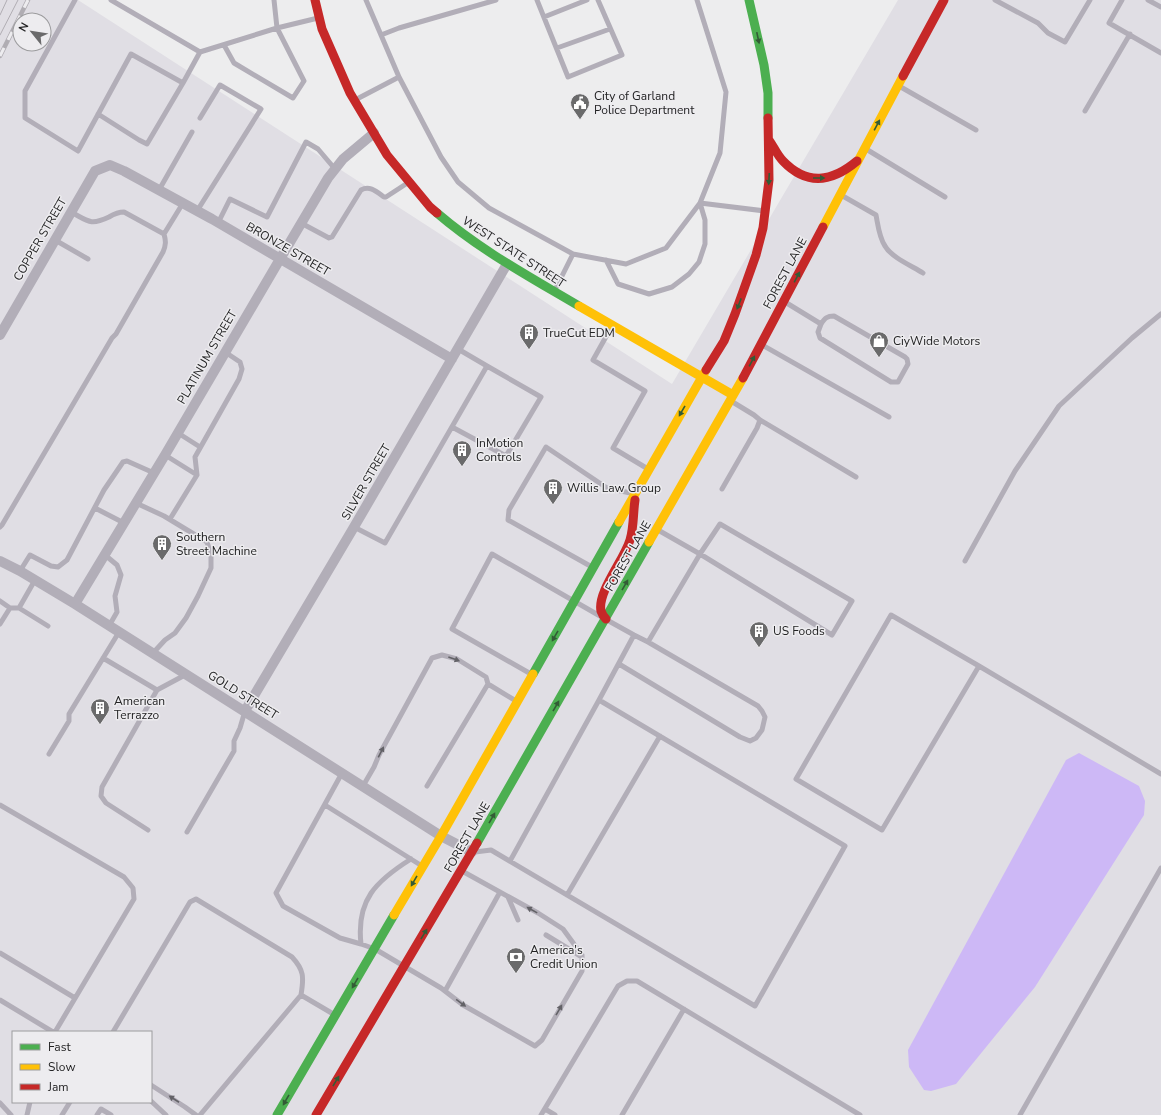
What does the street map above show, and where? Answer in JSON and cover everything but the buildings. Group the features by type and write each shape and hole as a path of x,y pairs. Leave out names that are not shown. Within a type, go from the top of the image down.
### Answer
{"main road":[{"name":"WEST STATE STREET","path":"315,0 322,29 350,93 387,155 430,207 452,226 507,264 702,377 732,398"},
{"name":"FOREST LANE","path":"277,1115 441,836 635,494 724,341 756,255 766,211 769,180 768,93 758,36 749,0"},
{"name":"FOREST LANE","path":"316,1115 462,870 732,398 944,0"},
{"path":"769,140 783,161 802,175 819,179 832,177 848,169 861,158"},
{"path":"606,619 601,611 602,599 606,587 620,563 630,540 635,494"}],"street":[{"name":"PLATINUM STREET","path":"75,604 165,455 328,178 343,159 374,133"},
{"name":"BRONZE STREET","path":"110,165 183,203 452,359"},
{"name":"COPPER STREET","path":"0,335 94,171 110,165"},
{"name":"SILVER STREET","path":"245,711 507,264"},
{"name":"GOLD STREET","path":"0,561 36,580 75,604 441,836 472,852"}],"lane":[{"path":"75,0 25,91 25,118 78,151 131,54 183,83"},
{"path":"110,0 200,52"},
{"path":"224,45 234,63 293,98 304,81 277,28 274,0"},
{"path":"366,0 399,77 441,157 458,182 489,208 573,254 626,264 666,248 700,203 720,153 726,92 697,0"},
{"path":"381,35 398,28 496,0"},
{"path":"537,0 568,77 622,55 598,0"},
{"path":"544,17 587,0"},
{"path":"995,0 1038,23 1048,33 1065,42 1090,0"},
{"path":"1122,0 1109,22 1161,53"},
{"path":"1148,0 1161,7"},
{"path":"98,114 138,140 147,144 200,52 277,28 319,18"},
{"path":"557,48 610,29"},
{"path":"1085,111 1130,34"},
{"path":"354,100 399,77"},
{"path":"197,211 261,110 220,85 200,118"},
{"path":"898,86 976,130"},
{"path":"159,190 192,132"},
{"path":"218,223 230,198 267,217 306,142 318,149 336,168"},
{"path":"865,148 945,197"},
{"path":"301,223 329,238 332,237 361,190 364,188 369,188 386,197 410,182"},
{"path":"841,195 876,215 879,230 885,246 898,258 923,273"},
{"path":"0,527 45,454 166,247 164,234 183,203"},
{"path":"700,203 766,211"},
{"path":"606,260 618,284 649,294 672,287 690,274 699,262 705,244 705,220 700,203"},
{"path":"71,212 89,222 103,220 119,212 124,212 164,234"},
{"path":"55,240 88,258"},
{"path":"554,292 573,254"},
{"path":"784,302 821,324"},
{"path":"965,561 1015,471 1059,406 1132,338 1161,314"},
{"path":"834,316 905,357 908,364 898,382 891,382 820,338 818,332 821,324 825,318 834,316"},
{"path":"612,326 592,360 645,391 613,448 649,470"},
{"path":"761,344 889,417"},
{"path":"452,427 506,456 540,397 458,349"},
{"path":"170,519 197,475 195,457 239,379 242,369 240,362 225,352"},
{"path":"354,527 385,543 487,366"},
{"path":"732,398 760,420 856,477"},
{"path":"722,489 758,428 760,420"},
{"path":"178,433 200,447"},
{"path":"593,568 508,520 509,510 546,447 607,488 635,494"},
{"path":"165,455 197,475"},
{"path":"20,571 30,555 51,566 58,566 67,560 104,490 123,462 127,461 154,473"},
{"path":"136,503 170,519 207,542 211,555 211,568 186,618 174,633 153,653"},
{"path":"95,508 124,523"},
{"path":"648,642 700,554 720,524 852,601 832,635 700,554 657,530"},
{"path":"532,675 452,629 492,554 758,706 764,717 762,730 756,738 750,741 740,737 619,664"},
{"path":"104,555 117,565 122,575 115,596 117,612 109,626"},
{"path":"19,608 36,580"},
{"path":"0,602 10,608 19,608 48,626"},
{"path":"0,624 10,608"},
{"path":"979,666 882,830 796,779 891,615 979,666 1161,774"},
{"path":"49,754 69,721 69,714 119,632"},
{"path":"510,861 634,635"},
{"path":"363,786 432,658 442,655 457,659 486,677 488,684 517,702"},
{"path":"103,658 157,690"},
{"path":"148,830 106,803 102,796 102,787 157,690 186,674"},
{"path":"427,786 488,684"},
{"path":"472,852 491,850 755,1006 845,846 599,700"},
{"path":"187,832 234,751 234,741 245,711"},
{"path":"567,895 660,736"},
{"path":"342,773 276,893 283,906 340,938 374,949 445,991 463,1005 535,1046 542,1040 582,971 582,955 563,929 538,913 462,870"},
{"path":"0,805 124,877 133,888 134,899 55,1031"},
{"path":"325,805 423,867"},
{"path":"362,944 360,931 365,902 381,880 410,859"},
{"path":"1020,1115 1161,868"},
{"path":"445,991 500,892"},
{"path":"507,896 518,920"},
{"path":"114,1031 190,902 196,899 292,957 299,965 303,974 301,994 200,1115"},
{"path":"546,935 582,957"},
{"path":"0,953 75,998"},
{"path":"541,1115 618,986 627,981 637,981 860,1115"},
{"path":"301,994 336,1016"},
{"path":"0,1000 52,1031"},
{"path":"622,1115 684,1009"},
{"path":"152,1086 196,1115"},
{"path":"152,1102 166,1115"},
{"path":"0,1103 11,1115"},
{"path":"28,1115 30,1103"},
{"path":"62,1115 69,1103"},
{"path":"97,1115 101,1109 111,1115"},
{"path":"545,1109 555,1115"}],"shaded area":[{"path":"0,0 78,0 672,384 898,0 1161,0 1161,1115 0,1115"},
{"path":"1079,753 1139,786 1145,801 1144,815 1035,987 956,1084 931,1091 924,1090 909,1067 908,1050 1066,760"}],"tram line":[{"path":"0,15 7,0"},
{"path":"0,35 18,0"}],"railway":[{"path":"0,56 28,0"}],"traffic: fast":[{"path":"749,0 764,65 768,93 768,118"},
{"path":"437,213 488,251 579,306"},
{"path":"533,674 619,522"},
{"path":"477,843 649,542"},
{"path":"277,1115 394,915"}],"traffic: slow":[{"path":"823,227 903,76"},
{"path":"579,306 733,395"},
{"path":"619,522 706,370"},
{"path":"649,542 743,378"},
{"path":"394,915 441,836 533,674"}],"traffic: jam":[{"path":"315,0 322,29 350,93 387,155 430,207 437,213"},
{"path":"903,76 944,0"},
{"path":"706,370 724,341 735,314 756,255 763,228 769,180 768,118"},
{"path":"769,140 783,161 792,169 810,178 829,177 848,168 857,161"},
{"path":"743,378 823,227"},
{"path":"606,619 601,611 601,603 607,585 630,540 635,500"},
{"path":"316,1115 477,843"}],"place":[{"name":"City of Garland Police Department","path":"580,120"},
{"name":"TrueCut EDM","path":"529,350"},
{"name":"CiyWide Motors","path":"879,358"},
{"name":"InMotion Controls","path":"462,467"},
{"name":"Willis Law Group","path":"553,505"},
{"name":"Southern Street Machine","path":"162,561"},
{"name":"US Foods","path":"759,648"},
{"name":"American Terrazzo","path":"100,725"},
{"name":"America's Credit Union","path":"516,974"}]}
